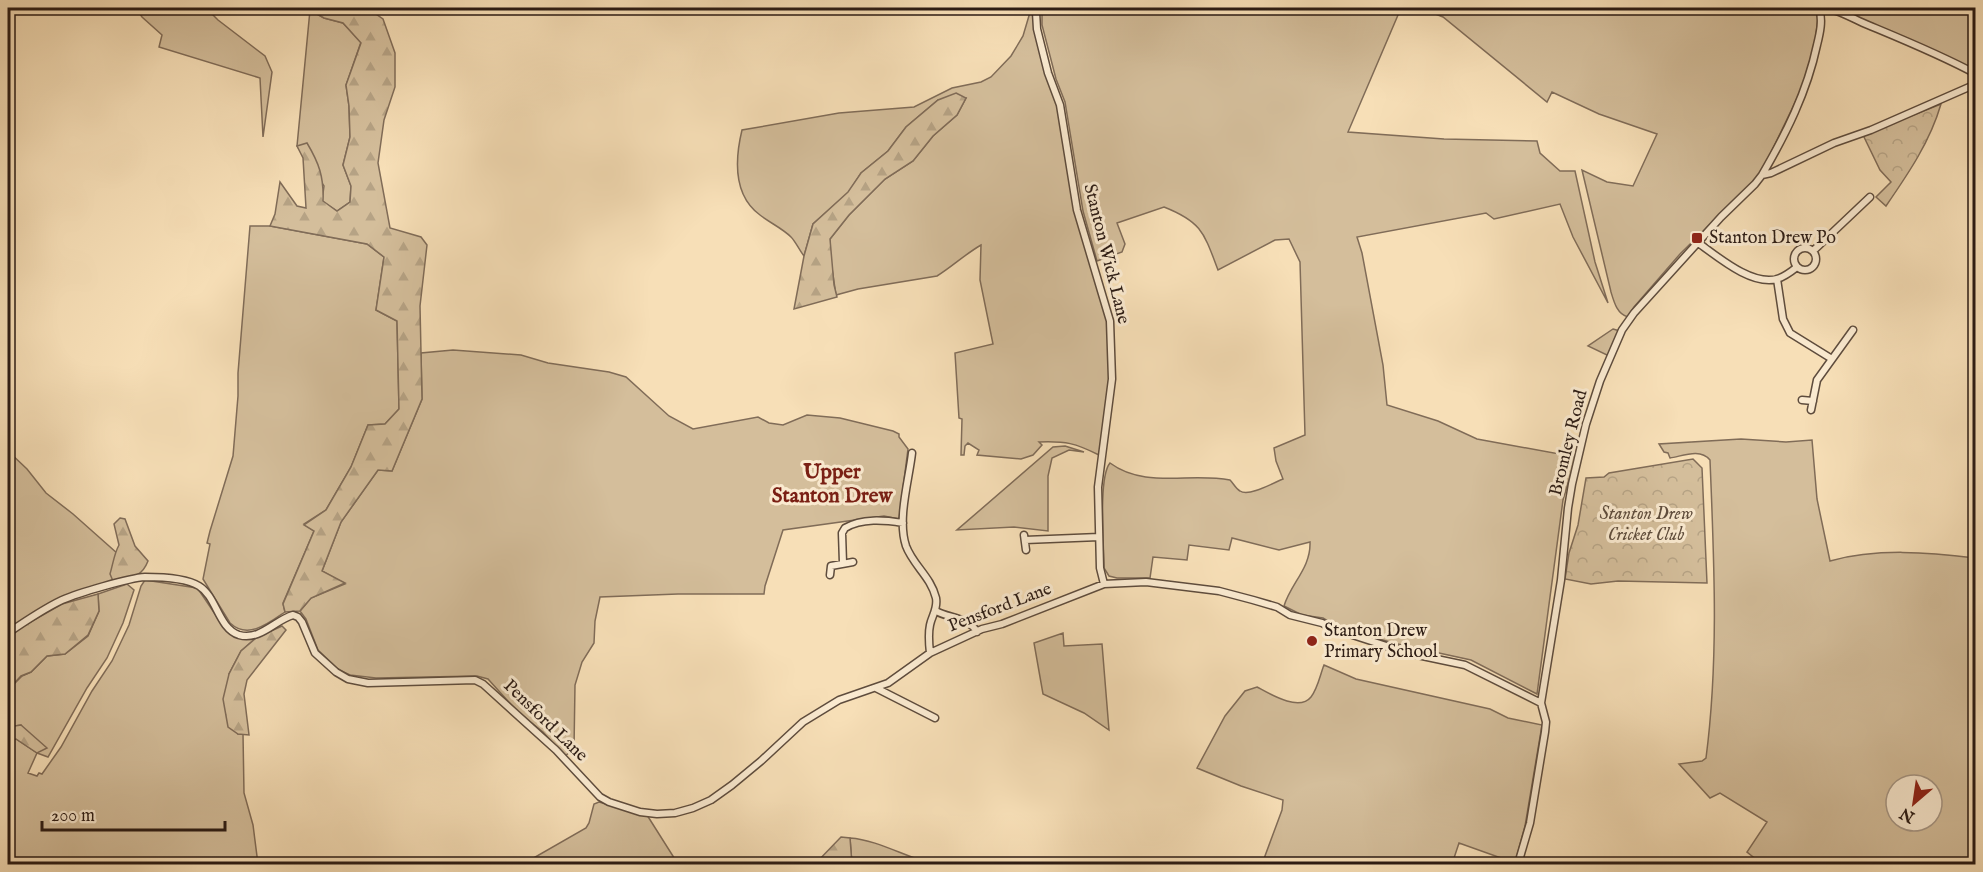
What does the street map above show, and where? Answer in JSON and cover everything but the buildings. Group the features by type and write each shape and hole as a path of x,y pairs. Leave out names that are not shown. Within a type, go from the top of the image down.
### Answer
{"street":[{"name":"Stanton Wick Lane","path":"1033,8 1036,12 1037,29 1048,73 1060,105 1077,210 1110,321 1112,379 1098,487 1100,568 1104,584"},
{"path":"1819,8 1826,8 1854,19 1976,74"},
{"name":"Bromley Road","path":"1518,864 1530,823 1545,732 1546,722 1541,703 1560,580 1568,508 1592,404 1626,324 1698,242 1762,175 1806,88 1819,37 1821,14 1819,8"},
{"name":"Bromley Road","path":"1762,175 1976,84"},
{"path":"1813,251 1870,197"},
{"path":"1698,242 1741,272 1759,278 1777,279 1797,267"},
{"path":"1806,248 1813,251 1816,258 1812,267 1804,270 1797,267 1794,260 1798,250 1806,248"},
{"path":"1777,279 1784,319 1790,333 1832,359"},
{"path":"1811,410 1817,380 1853,330"},
{"path":"1802,400 1813,401"},
{"path":"912,453 903,523 906,546 932,586 936,597 936,611 929,629 930,653"},
{"path":"843,563 842,533 845,528 853,524 876,520 903,523"},
{"path":"1026,550 1025,538 1099,537"},
{"path":"830,575 831,566 853,562"},
{"name":"Pensford Lane","path":"8,633 63,600 118,583 144,577 190,583 205,591 227,625 239,635 262,633 287,617 293,615 298,617 315,653 336,672 348,679 368,683 475,680 483,684 556,750 600,796 609,802 640,812 657,814 675,813 711,800 761,762 803,722 839,700 888,683 930,653 977,632 1104,584 1146,582 1219,591 1277,607 1290,615 1322,623 1408,653 1465,665 1541,703"},
{"path":"936,611 967,622 977,632"},
{"path":"876,688 935,718"}],"green space":[{"path":"136,8 206,8 265,56 272,72 263,137 260,78 159,47 162,35 142,17"},
{"path":"313,8 367,8 383,19 395,53 395,87 384,120 378,163 390,228 421,237 427,245 420,306 422,399 392,471 378,470 341,522 322,571 345,583 311,598 300,611 285,612 283,604 314,531 304,525 326,510 351,467 368,425 385,424 399,409 397,321 376,310 384,257 367,244 270,226 275,214 280,182 297,206 306,208 303,158 297,146 307,143 320,170 323,201 337,211 350,202 351,186 343,165 350,137 346,85 361,43 343,23 324,18 310,10"},
{"path":"1039,8 1401,8 1348,132 1444,139 1537,141 1540,153 1560,171 1575,171 1595,262 1608,303 1573,237 1560,204 1494,219 1486,213 1357,237 1383,365 1387,405 1438,421 1477,439 1576,457 1563,500 1537,694 1471,660 1393,643 1336,626 1323,618 1302,615 1284,606 1304,568 1310,542 1279,550 1232,538 1229,550 1189,545 1187,560 1153,557 1150,578 1109,576 1104,568 1102,513 1104,482 1110,463 1138,476 1230,480 1244,492 1255,491 1283,479 1274,448 1305,435 1300,262 1289,239 1275,240 1218,270 1200,230 1177,212 1164,207 1117,223 1125,244 1122,252 1097,261 1083,211 1065,102 1056,79"},
{"path":"1429,8 1813,8 1818,17 1815,44 1801,90 1765,165 1755,180 1680,254 1628,317 1619,310 1612,296 1582,170 1607,182 1633,186 1657,134 1599,114 1552,92 1547,102 1443,17 1428,11"},
{"path":"1835,8 1975,8 1975,70"},
{"path":"1031,9 1059,108 1075,213 1108,323 1109,378 1099,455 1070,444 1039,442 1042,445 1033,455 1021,459 977,455 979,450 968,443 965,446 964,455 961,455 962,419 959,418 955,353 993,344 980,280 981,245 937,276 858,289 836,295 830,239 849,215 885,179 913,161 933,136 957,115 966,98 938,100 906,127 888,151 861,173 849,192 813,224 804,256 791,237 751,207 738,176 738,153 742,130 839,113 914,107 952,88 981,82 991,77 1011,56 1023,36"},
{"path":"310,10 324,18 343,23 361,42 346,85 350,137 343,165 351,186 350,202 337,211 322,201 324,186 297,146"},
{"path":"956,93 966,98 957,115 933,136 913,161 885,179 849,215 830,239 837,297 794,309 804,256 813,224 848,192 861,173 888,151 906,127 938,100"},
{"path":"1941,104 1925,145 1886,206 1876,197 1891,182 1880,170 1863,135"},
{"path":"250,226 270,226 367,244 384,257 376,310 397,321 399,409 385,424 368,425 351,467 326,510 304,524 314,531 283,603 285,612 258,628 244,630 230,623 203,579 210,544 207,543 233,456"},
{"path":"1613,329 1620,331 1609,356 1588,346"},
{"path":"453,350 521,355 548,363 609,372 626,377 669,416 693,429 758,417 769,423 783,425 807,415 840,418 893,431 899,434 908,449 899,519 884,516 783,530 764,594 600,597 595,621 594,643 582,662 575,685 574,749 565,756 543,732 517,711 488,679 477,676 376,678 350,675 339,670 318,650 306,619 300,611 311,598 345,584 322,571 341,522 378,470 392,471 422,399 421,353"},
{"path":"1741,439 1786,442 1812,440 1817,499 1830,561 1884,553 1921,553 1975,558 1976,819 1973,864 1756,864 1758,861 1747,852 1767,822 1720,793 1710,798 1679,764 1702,761 1706,758 1710,721 1714,609 1710,460 1701,454 1670,458 1668,453 1664,452 1659,444"},
{"path":"1065,446 1084,452 1069,450 1052,458 1048,476 1048,531 1014,527 957,530 1053,447"},
{"path":"8,451 27,469 46,493 118,554 113,580 61,597 8,629"},
{"name":"Stanton Drew Cricket Club","path":"1693,459 1702,468 1707,583 1618,581 1591,584 1565,579 1586,478 1604,477 1609,473"},
{"path":"120,518 125,519 135,546 148,561 138,574 113,581 110,574 119,545 114,524"},
{"path":"145,580 197,588 228,629 245,638 256,638 241,651 229,674 238,734 243,734 244,793 253,825 258,864 8,864 8,741 16,739 37,753 28,773 37,776 39,773 42,774 61,747 92,691 112,661 129,625"},
{"path":"127,584 134,590 123,623 107,658 87,688 48,757 37,753 21,725 8,727 8,690 47,656 65,654 88,636 99,611 98,594"},
{"path":"98,594 99,611 88,635 65,654 47,656 31,672 21,676 8,690 8,637 62,604"},
{"path":"282,626 286,630 247,680 244,694 249,735 238,734 228,727 223,699 229,674 241,651 256,638"},
{"path":"1063,633 1064,646 1102,644 1109,730 1084,713 1043,694 1034,643"},
{"path":"1324,665 1356,679 1490,709 1508,718 1542,725 1525,826 1515,863 1459,843 1452,864 1262,864 1282,810 1283,800 1197,768 1225,716 1245,691 1257,687 1284,700 1299,703 1306,701 1315,690"},
{"path":"21,725 47,748 37,753 16,739 8,741 8,727"},
{"path":"599,802 647,815 678,864 523,864 586,828 594,804"},
{"path":"841,837 850,838 852,864 815,864"},
{"path":"850,838 871,842 933,864 852,864"}],"place":[{"name":"Stanton Drew Po","path":"1697,238"},
{"name":"Stanton Drew Primary School","path":"1312,641"}],"district":[{"name":"Upper Stanton Drew","path":"832,484"}]}
